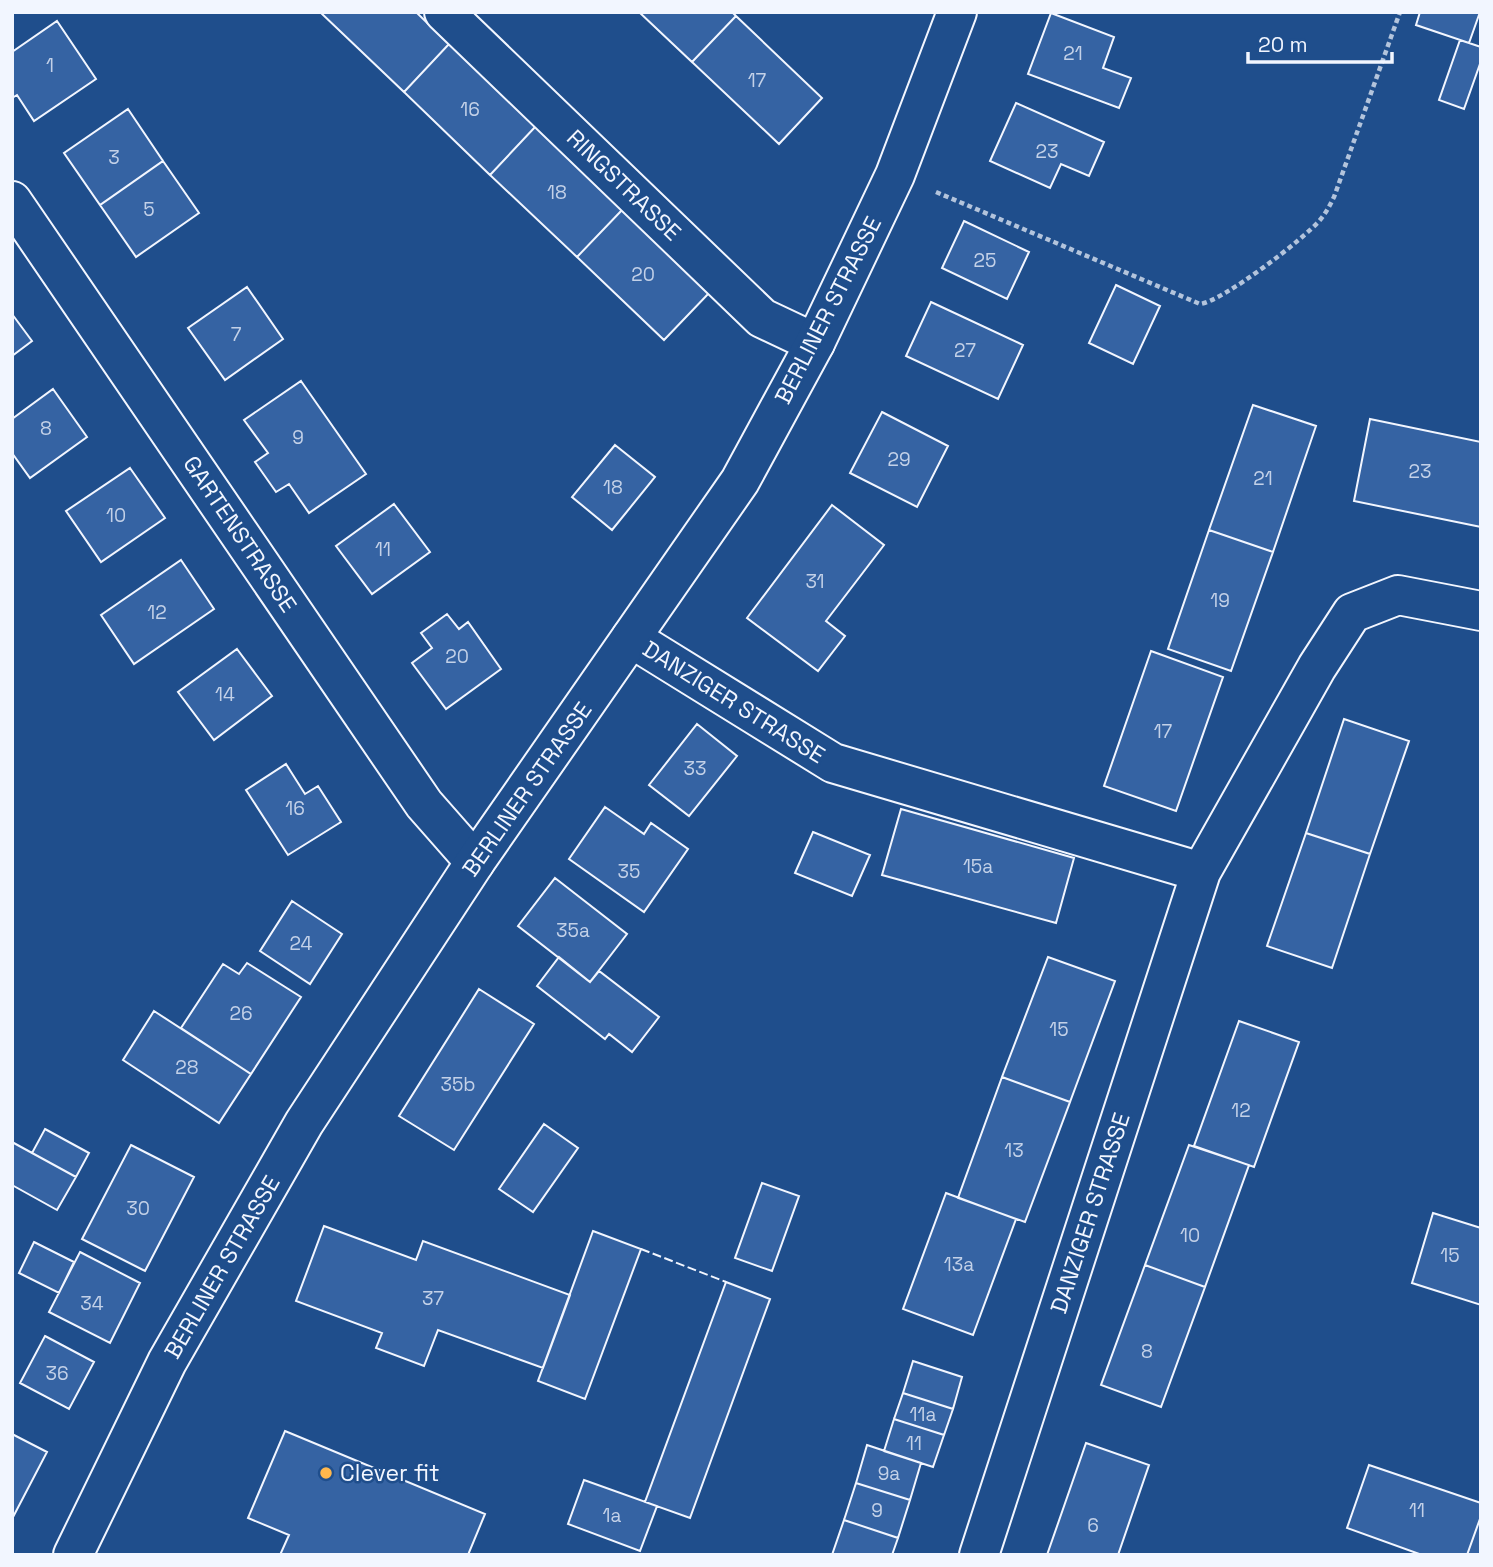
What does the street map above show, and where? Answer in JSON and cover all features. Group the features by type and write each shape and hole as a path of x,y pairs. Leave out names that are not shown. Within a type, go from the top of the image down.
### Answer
{"street":[{"name":"RINGSTRASSE","path":"444,12 762,318 815,343"},
{"name":"BERLINER STRASSE","path":"73,1555 167,1362 298,1135 475,862 740,481 815,343 895,175 957,12"},
{"name":"GARTENSTRASSE","path":"12,201 424,804 475,862"},
{"name":"DANZIGER STRASSE","path":"979,1555 1201,872 1317,667 1352,613 1398,595 1481,611"},
{"name":"DANZIGER STRASSE","path":"631,638 833,763 1201,872"}],"path":[{"path":"895,175 1200,304 1206,303 1231,289 1322,218 1334,197 1400,12"}],"building":[{"path":"320,12 416,12 449,44 404,92"},
{"path":"639,12 732,12 736,16 692,62"},
{"path":"1420,12 1480,12 1469,43 1416,25"},
{"path":"1051,13 1114,37 1103,68 1131,78 1119,108 1028,74"},
{"path":"736,16 822,98 779,144 692,62"},
{"path":"57,21 96,79 34,121 17,95 12,98 12,52"},
{"path":"1460,40 1481,47 1481,61 1464,109 1439,100"},
{"path":"449,44 536,126 490,175 404,92"},
{"path":"1016,103 1104,142 1089,176 1061,164 1050,188 990,161"},
{"path":"128,109 163,161 100,205 64,153"},
{"path":"536,126 623,209 577,257 490,175"},
{"path":"163,161 199,213 136,257 100,205"},
{"path":"623,209 710,292 664,340 577,257"},
{"path":"964,221 1029,252 1007,299 942,268"},
{"path":"1116,285 1160,306 1133,364 1089,343"},
{"path":"247,287 283,339 225,380 188,328"},
{"path":"931,302 1023,345 998,399 906,356"},
{"path":"12,314 32,341 12,356"},
{"path":"301,381 366,474 309,513 289,484 276,492 255,462 268,453 244,420"},
{"path":"53,389 87,437 30,478 12,453 12,419"},
{"path":"1253,405 1316,426 1273,552 1209,530"},
{"path":"882,412 948,446 917,507 850,473"},
{"path":"1370,419 1481,442 1481,527 1354,501"},
{"path":"615,445 655,477 612,530 572,497"},
{"path":"130,468 165,518 101,562 66,511"},
{"path":"394,504 430,552 372,594 336,546"},
{"path":"832,505 884,545 826,621 845,636 818,671 747,618"},
{"path":"1209,530 1273,552 1231,671 1168,649"},
{"path":"181,560 214,609 134,664 101,615"},
{"path":"447,614 459,629 468,622 501,669 446,709 412,663 432,648 421,633"},
{"path":"237,649 272,696 214,740 178,692"},
{"path":"1151,651 1223,677 1176,811 1104,786"},
{"path":"1344,719 1409,741 1370,854 1306,833"},
{"path":"697,724 737,756 689,816 649,785"},
{"path":"286,764 305,794 318,786 341,822 288,855 246,790"},
{"path":"605,807 644,834 651,823 688,849 644,912 569,859"},
{"path":"901,809 1074,858 1056,923 882,875"},
{"path":"813,832 870,855 852,896 795,873"},
{"path":"1306,833 1370,854 1332,968 1267,946"},
{"path":"555,878 627,934 590,982 518,926"},
{"path":"292,901 342,934 310,984 260,951"},
{"path":"559,957 590,982 599,971 659,1017 632,1052 609,1034 605,1039 537,986"},
{"path":"1048,957 1115,981 1070,1102 1002,1077"},
{"path":"247,963 301,997 251,1074 181,1028 223,964 239,974"},
{"path":"479,989 534,1024 454,1150 399,1116"},
{"path":"154,1011 251,1074 219,1123 123,1060"},
{"path":"1239,1021 1299,1042 1254,1167 1194,1146"},
{"path":"1002,1077 1070,1102 1025,1222 958,1198"},
{"path":"544,1124 578,1148 533,1212 499,1189"},
{"path":"45,1129 89,1153 76,1177 32,1153"},
{"path":"12,1142 76,1177 57,1210 12,1185"},
{"path":"131,1145 194,1177 145,1271 82,1239"},
{"path":"1189,1145 1249,1165 1205,1287 1145,1265"},
{"path":"762,1183 799,1196 772,1271 735,1258"},
{"path":"946,1193 1016,1219 973,1335 903,1309"},
{"path":"1433,1213 1481,1228 1481,1305 1412,1283"},
{"path":"324,1226 416,1260 423,1241 570,1295 543,1368 438,1330 424,1366 376,1348 382,1333 296,1301"},
{"path":"593,1231 641,1249 585,1399 538,1381"},
{"path":"34,1242 74,1262 59,1293 19,1273"},
{"path":"80,1252 140,1283 110,1343 49,1312"},
{"path":"1145,1265 1205,1287 1161,1407 1101,1385"},
{"path":"726,1282 770,1299 690,1518 645,1502"},
{"path":"45,1336 94,1362 69,1409 20,1383"},
{"path":"913,1361 962,1377 953,1409 903,1393"},
{"path":"903,1393 953,1409 944,1435 894,1419"},
{"path":"894,1419 944,1435 933,1467 884,1451"},
{"name":"Clever fit","path":"285,1431 485,1514 468,1555 280,1555 289,1535 248,1518"},
{"path":"12,1434 47,1452 12,1519"},
{"path":"1086,1443 1149,1465 1118,1555 1047,1555"},
{"path":"867,1445 921,1463 910,1500 856,1483"},
{"path":"1369,1465 1481,1503 1481,1516 1467,1555 1422,1555 1347,1528"},
{"path":"584,1480 657,1506 640,1551 568,1524"},
{"path":"856,1483 910,1500 898,1538 844,1520"},
{"path":"1481,1516 1481,1555 1467,1555"},
{"path":"844,1520 898,1538 892,1555 832,1555"}],"fence":[{"path":"641,1249 726,1282"}],"place":[{"name":"Clever fit","path":"326,1473"}]}
